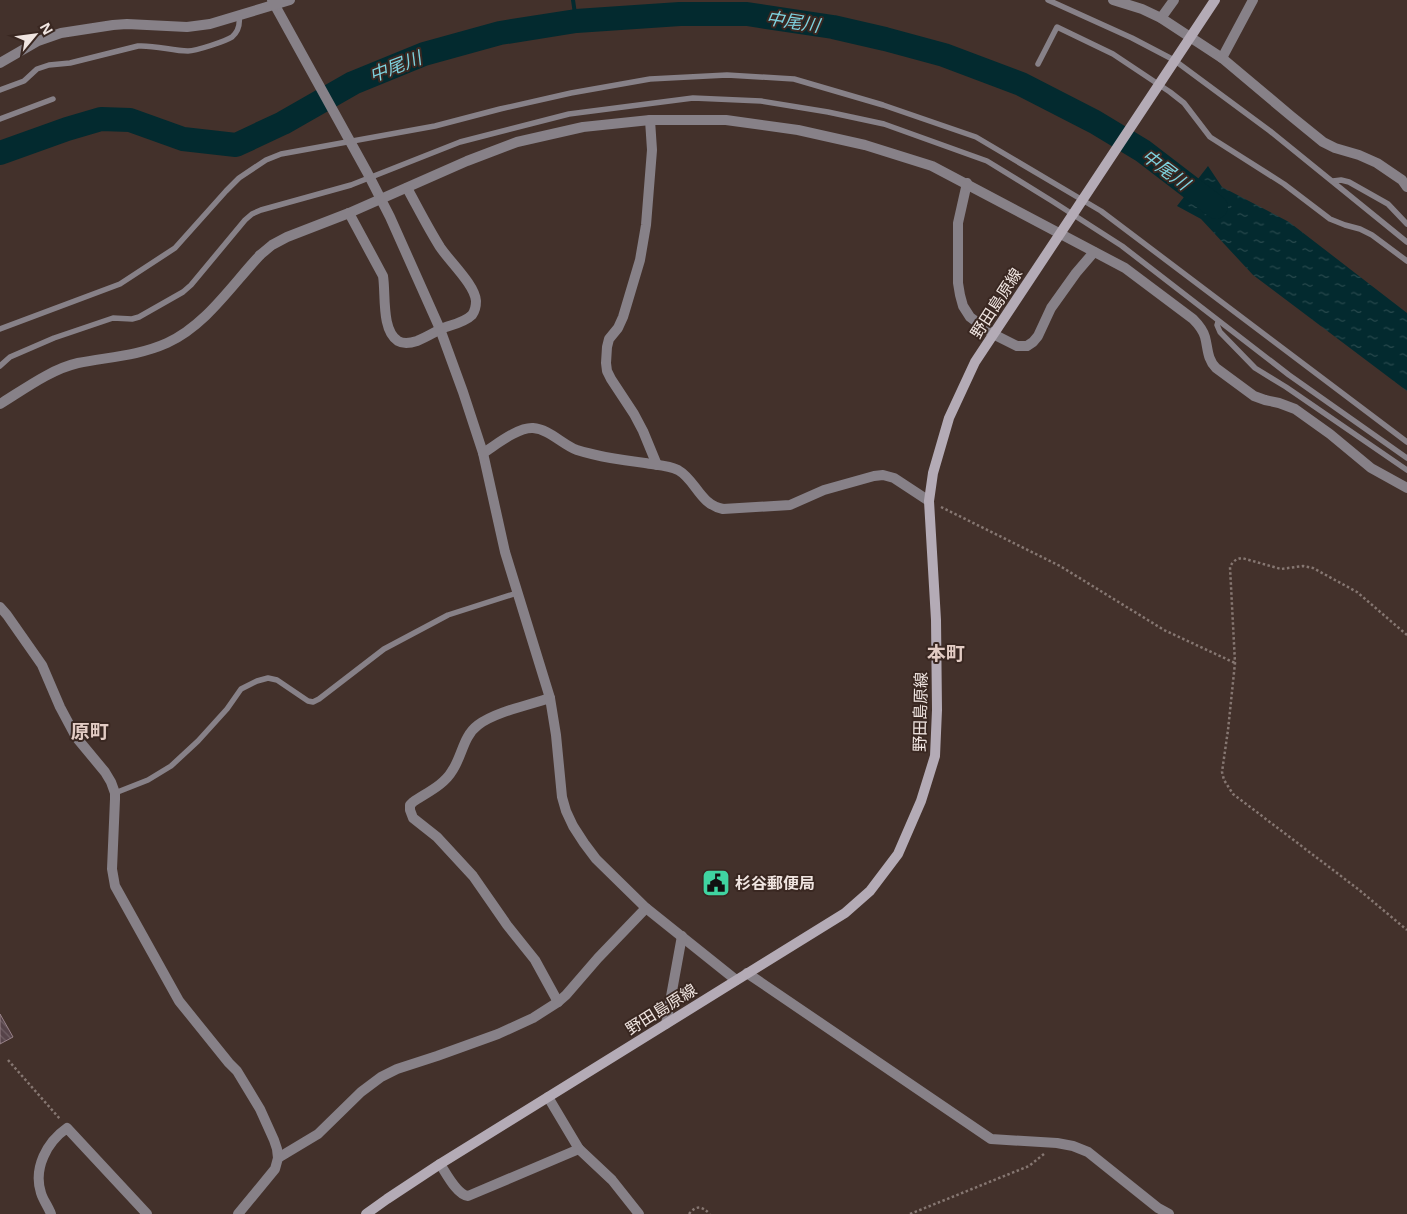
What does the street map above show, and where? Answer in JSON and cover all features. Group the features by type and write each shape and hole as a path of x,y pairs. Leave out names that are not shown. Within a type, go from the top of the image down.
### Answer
{"main road":[{"name":"野田島原線","path":"366,1214 440,1164 844,913 870,890 898,854 921,800 936,756 936,620 929,501 933,473 949,418 975,362 1215,0"}],"street":[{"path":"0,63 38,41 61,33 127,24 187,27 210,24 274,3 290,0"},
{"path":"1113,0 1142,9 1161,18 1222,58 1323,142 1377,163 1402,180 1407,187"},
{"path":"1161,18 1174,0"},
{"path":"1222,58 1253,0"},
{"path":"274,3 390,217 440,329 463,392 483,453 504,552 550,698 556,735 562,797 573,826 596,859 646,908 736,980"},
{"path":"650,120 651,160 646,225 640,260 623,317 618,328 609,339 606,363 607,371 634,414 657,465"},
{"path":"0,404 62,369 77,364 126,356 168,343 192,328 214,307 260,254 272,245 287,236 349,213 468,161 517,142 583,127 650,120 726,120 798,130 865,145 932,166 1125,268 1200,326 1204,335 1208,357 1216,368 1254,396 1295,408 1371,468 1407,488"},
{"path":"967,183 958,223 958,283 963,306 970,317 993,334 1017,346 1027,346 1033,342 1038,336 1051,308 1094,252"},
{"path":"349,213 382,276 386,318 389,328 394,337 400,342 416,341 462,321 473,314 476,309 475,295 442,250 407,188"},
{"path":"483,453 512,435 533,428 576,450 679,471 709,503 723,509 790,505 824,490 883,475 894,478 929,501"},
{"path":"0,608 42,665 60,707 76,737 111,782 115,793 112,869 115,886 180,1001 237,1071 260,1110 274,1140 278,1158 275,1169 238,1214"},
{"path":"550,698 495,715 477,725 470,732 449,776 413,802 410,805 410,814 417,823 437,837 473,876 507,925 535,960 558,1002"},
{"path":"278,1158 318,1134 361,1092 381,1077 397,1069 498,1034 534,1018 558,1002 646,908"},
{"path":"666,1024 682,936"},
{"path":"747,973 991,1139 1057,1143 1073,1146 1088,1152 1158,1208 1169,1214"},
{"path":"548,1097 579,1148 612,1180 639,1214"},
{"path":"51,1214 38,1183 39,1169 48,1146 57,1135 67,1128 147,1214"},
{"path":"440,1164 462,1194 468,1196 579,1148"}],"lane":[{"path":"1048,0 1132,38 1174,60 1270,131 1407,242"},
{"path":"0,90 24,81 37,69 49,65 70,63 138,46 188,51 200,50 232,37 238,30 239,16"},
{"path":"1038,64 1057,27 1113,54 1184,103 1210,137 1284,184 1330,219 1372,235 1407,261"},
{"path":"0,329 120,284 175,248 239,178 266,160 281,154 436,126 571,93 650,79 727,75 794,79 883,105 976,137 1101,211 1407,442"},
{"path":"0,366 10,357 54,338 113,318 132,319 182,292 191,285 245,220 261,210 351,185 460,142 569,114 693,98 761,101 828,112 884,124 987,161 1122,246 1289,375 1407,458"},
{"path":"0,118 52,99"},
{"path":"1333,182 1341,180 1349,182 1388,204 1407,224"},
{"path":"1218,322 1217,325 1220,332 1255,368 1286,386 1407,470"},
{"path":"115,793 148,780 171,766 198,741 227,709 241,689 257,681 268,678 277,680 308,701 313,702 384,649 448,614 517,593"}],"path":[{"path":"929,501 1060,566 1164,630 1235,663"},
{"path":"1407,635 1357,592 1314,568 1303,566 1280,569 1242,558 1237,559 1230,567 1235,663 1222,772 1224,780 1233,794 1358,889 1407,930"},
{"path":"8,1060 59,1118"},
{"path":"910,1214 1028,1166 1057,1143"},
{"path":"689,1214 697,1207 701,1207 710,1214"}],"water":[{"path":"1208,166 1222,187 1289,222 1407,313 1407,391 1253,275 1201,219 1177,206"}],"building":[{"path":"0,1014 13,1037 0,1044"}],"waterway":[{"path":"573,0 576,21"},
{"name":"中尾川","path":"0,153 101,119 130,120 183,139 236,145 283,123 353,83 424,54 500,33 576,21 680,14 747,14 833,27 885,39 944,55 1021,84 1095,122 1143,151 1216,207"}],"place":[{"name":"杉谷郵便局","path":"716,883"}],"district":[{"name":"本町","path":"946,653"},
{"name":"原町","path":"90,731"}]}
